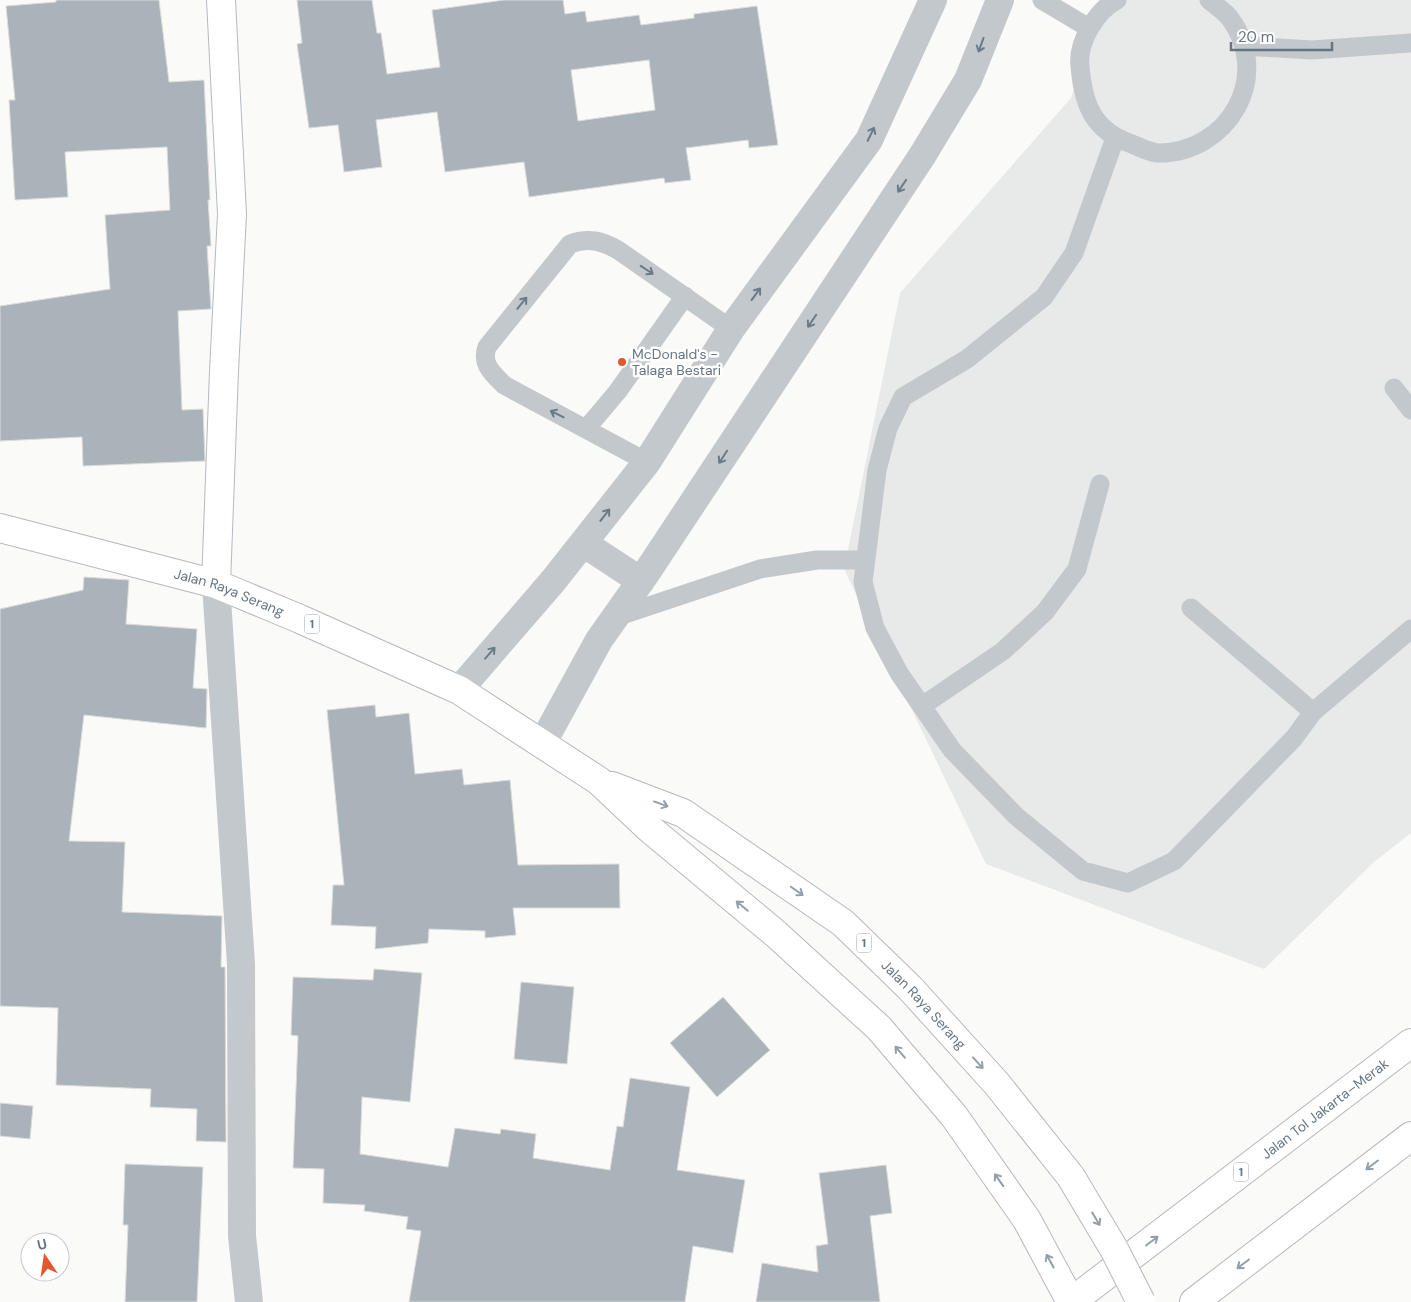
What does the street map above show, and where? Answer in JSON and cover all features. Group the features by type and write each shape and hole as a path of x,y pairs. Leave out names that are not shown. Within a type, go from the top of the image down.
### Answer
{"main road":[{"path":"216,584 232,214 221,0"},
{"name":"Jalan Raya Serang","path":"0,528 216,584 459,690 599,781 650,829 776,934 879,1028 954,1116 1027,1220 1071,1302"},
{"name":"Jalan Raya Serang","path":"599,781 683,813 843,923 910,988 997,1084 1071,1177 1114,1249 1141,1302"},
{"name":"Jalan Tol Jakarta–Merak","path":"1071,1302 1411,1043"},
{"path":"1194,1302 1411,1136"}],"street":[{"path":"459,690 554,581 647,462 731,329 869,140 934,0"},
{"path":"542,744 599,640 641,582 922,156 968,80 1000,0"},
{"path":"583,543 641,582"},
{"path":"216,584 241,964 242,1236 249,1302"}],"lane":[{"path":"1042,0 1089,28"},
{"path":"1118,0 1111,3 1089,28 1079,60 1082,93 1098,123 1115,138 1155,153 1188,149 1216,134 1237,109 1247,78 1244,46 1229,17 1209,0"},
{"path":"1244,46 1312,50 1411,43"},
{"path":"1115,138 1074,254 1044,297 966,359 903,397 888,428 877,470 863,582 875,628 899,673 952,750 1016,816 1084,871 1128,884 1174,862 1294,738 1314,712 1411,630"},
{"path":"647,462 504,385 487,367 485,353 487,347 570,244 590,240 607,244 731,329"},
{"path":"586,429 618,390 685,296"},
{"path":"1394,388 1411,410"},
{"path":"922,706 1003,651 1045,612 1078,568 1100,484"},
{"path":"616,617 760,569 817,560 866,560"},
{"path":"1191,608 1314,712"}],"shaded area":[{"path":"1099,0 1411,0 1411,833 1374,862 1264,969 986,864 844,569 900,293 1071,98"}],"building":[{"path":"56,0 159,0 169,82 204,80 210,200 208,200 211,246 207,246 211,309 178,311 182,410 203,409 205,461 83,466 82,437 0,441 0,306 110,289 105,215 170,210 167,147 65,152 68,197 15,200 9,100 15,100 6,6 56,2"},
{"path":"297,0 372,0 377,33 381,33 387,74 440,67 432,10 504,0 563,0 565,14 585,11 587,22 639,15 641,25 694,18 694,14 757,6 778,145 749,148 748,140 686,148 691,180 665,183 664,178 529,197 524,162 445,172 437,112 376,120 382,167 344,172 338,125 309,128 297,44 302,43","holes":["649,60 655,110 578,121 571,70"]},
{"path":"84,577 129,580 126,624 197,629 193,688 207,689 206,728 84,715 69,841 125,842 122,912 222,916 221,967 225,967 226,1142 196,1141 197,1109 150,1107 151,1089 56,1085 58,1008 0,1006 0,609 83,590"},
{"path":"375,705 376,717 409,713 415,774 462,769 464,785 510,780 518,865 619,864 620,908 513,908 516,935 485,938 485,931 429,929 428,943 375,949 376,927 331,925 333,885 344,885 327,710"},
{"path":"374,969 422,973 410,1102 362,1097 360,1154 448,1167 455,1128 500,1134 501,1129 536,1134 533,1158 610,1170 617,1126 623,1127 630,1078 690,1087 677,1170 745,1180 733,1253 693,1246 685,1302 409,1302 421,1231 406,1229 408,1217 364,1211 365,1205 323,1203 324,1169 293,1168 298,1036 291,1035 293,977 373,980"},
{"path":"521,982 574,987 567,1064 514,1059"},
{"path":"723,997 770,1050 717,1097 670,1043"},
{"path":"0,1103 33,1106 30,1139 0,1136"},
{"path":"125,1164 203,1167 197,1302 125,1302 128,1225 123,1225"},
{"path":"886,1165 892,1213 870,1216 880,1302 756,1302 762,1263 818,1272 816,1246 828,1244 819,1173"}],"place":[{"name":"McDonald's - Talaga Bestari","path":"622,362"}]}
